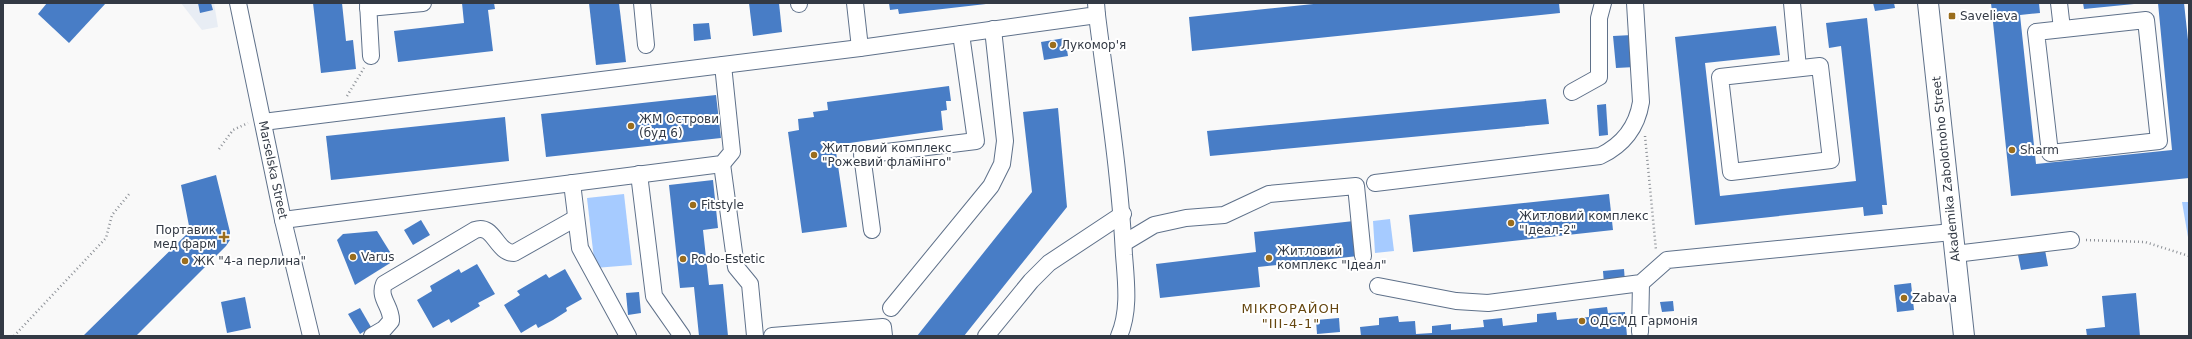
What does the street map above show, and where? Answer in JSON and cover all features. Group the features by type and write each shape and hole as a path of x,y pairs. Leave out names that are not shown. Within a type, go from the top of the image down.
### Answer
{"main road":[{"name":"Akademika Zabolotnoho Street","path":"1928,3 1964,336"}],"street":[{"name":"Marselska Street","path":"238,3 283,220 311,336"},
{"path":"371,56 368,6 423,3"},
{"path":"642,3 646,45"},
{"path":"854,3 860,48"},
{"path":"1572,92 1599,76 1599,18 1603,3"},
{"path":"1376,183 1600,156 1612,150 1623,141 1632,128 1639,113 1641,102 1635,3"},
{"path":"1792,3 1798,68"},
{"path":"2059,3 2062,29"},
{"path":"263,122 336,115 860,48 993,29 1096,9 1122,214 1125,315 1119,336"},
{"path":"2146,20 2159,142 2050,153 2036,32 2062,29 2146,20"},
{"path":"891,308 991,186 1002,164 1005,141 993,29"},
{"path":"872,230 862,155 976,141 961,34"},
{"path":"283,220 722,164 732,152 723,65"},
{"path":"1820,66 1831,160 1731,172 1720,77 1798,68 1820,66"},
{"path":"722,164 736,267 750,284 755,336"},
{"path":"640,174 654,296 682,336"},
{"path":"572,183 580,248 625,335"},
{"path":"1124,243 1154,225 1186,218 1224,215 1269,194 1356,186 1363,256"},
{"path":"986,336 1031,281 1049,263 1122,214"},
{"path":"372,336 384,329 391,321 390,310 382,296 384,284 475,230 483,229 488,231 502,248 514,253 576,218"},
{"path":"1378,286 1456,301 1477,303 1641,283 1668,260 1952,232"},
{"path":"1955,254 2071,240"},
{"path":"1640,332 1641,283"},
{"path":"772,336 883,327 884,336"}],"path":[{"path":"336,115 371,56"},
{"path":"219,149 234,130 245,123 263,122"},
{"path":"1644,133 1658,268"},
{"path":"14,336 106,238 112,215 130,193"},
{"path":"2071,240 2145,242 2189,256"}],"shaded area":[{"path":"181,3 214,3 218,27 202,30"},
{"path":"624,194 632,265 595,268 587,198"},
{"path":"2182,202 2189,202 2189,243"},
{"path":"1390,219 1394,251 1375,253 1373,221"}],"building":[{"path":"47,3 106,3 69,43 38,14"},
{"path":"198,3 211,3 213,10 200,13"},
{"path":"313,3 342,3 346,41 353,40 356,69 321,73"},
{"path":"462,3 494,3 495,9 488,10 493,51 398,62 394,31 464,23"},
{"path":"589,3 619,3 626,62 596,65"},
{"path":"749,3 779,3 782,32 753,36"},
{"path":"889,3 986,4 899,14 898,9 890,10"},
{"path":"1323,3 1559,3 1560,13 1192,51 1189,17"},
{"path":"1873,3 1894,3 1895,8 1875,11"},
{"path":"1991,3 2039,3 2040,13 2020,15 2036,164 2172,150 2158,3 2184,3 2189,49 2189,178 2011,196"},
{"path":"2083,3 2134,3 2134,4 2084,9"},
{"path":"1867,18 1887,205 1882,205 1883,214 1864,216 1863,207 1695,225 1675,37 1776,26 1780,55 1705,63 1720,196 1856,181 1841,46 1829,48 1826,23"},
{"path":"709,23 711,39 694,41 693,24"},
{"path":"1632,35 1635,67 1616,68 1613,36"},
{"path":"1065,38 1068,56 1044,60 1041,42"},
{"name":"Житловий комплекс \"Рожевий фламінго\"","path":"949,86 951,101 946,101 947,110 941,111 943,130 835,145 847,227 802,233 788,132 799,130 798,119 814,117 813,112 828,110 827,102"},
{"name":"ЖМ Острови (буд 6)","path":"716,95 721,138 546,157 541,114"},
{"path":"1546,99 1549,124 1210,156 1207,131"},
{"path":"1606,104 1608,135 1599,136 1597,105"},
{"path":"1058,108 1067,207 964,336 917,336 1032,192 1023,112"},
{"path":"505,117 509,161 331,180 326,136"},
{"name":"ЖК \"4-а перлина\"","path":"216,175 230,232 230,240 226,246 136,336 83,336 190,231 181,185"},
{"path":"713,180 718,228 703,230 709,285 723,284 728,336 699,336 694,287 680,288 669,185"},
{"name":"Житловий комплекс \"Ідеал-2\"","path":"1609,194 1613,230 1413,252 1409,215"},
{"path":"421,220 430,235 413,245 404,230"},
{"name":"Житловий комплекс \"Ідеал\"","path":"1354,221 1358,256 1258,267 1260,287 1160,298 1156,264 1256,252 1254,232"},
{"path":"377,231 395,260 355,285 337,240 343,234"},
{"path":"2045,250 2048,266 2021,270 2018,255"},
{"path":"477,264 495,294 478,303 480,306 451,323 449,319 433,328 417,300 432,291 430,286 459,269 461,273"},
{"path":"565,269 582,299 566,308 567,311 553,320 538,328 536,324 521,333 504,305 520,295 517,291 546,274 549,278"},
{"path":"1624,269 1625,282 1604,284 1603,271"},
{"name":"Zabava","path":"1911,283 1914,310 1897,312 1894,285"},
{"path":"639,292 641,313 628,315 626,293"},
{"path":"2136,293 2140,336 2087,336 2086,329 2105,327 2102,296"},
{"path":"245,297 251,328 227,333 221,302"},
{"path":"1673,301 1674,311 1662,312 1660,302"},
{"path":"1607,307 1608,313 1625,312 1627,336 1361,336 1360,327 1379,325 1379,318 1398,316 1399,322 1415,321 1416,334 1432,333 1432,326 1451,324 1451,330 1484,327 1483,320 1502,318 1503,326 1537,322 1537,314 1556,312 1557,320 1589,317 1589,309"},
{"path":"360,308 371,327 360,334 348,314"},
{"path":"1339,318 1340,332 1317,334 1316,320"}],"place":[{"name":"Savelieva","path":"1952,16"},
{"name":"Лукомор'я","path":"1053,45"},
{"name":"ЖМ Острови (буд 6)","path":"631,126"},
{"name":"Sharm","path":"2012,150"},
{"name":"Житловий комплекс \"Рожевий фламінго\"","path":"814,155"},
{"name":"Fitstyle","path":"693,205"},
{"name":"Житловий комплекс \"Ідеал-2\"","path":"1511,223"},
{"name":"Портавик мед фарм","path":"224,237"},
{"name":"Varus","path":"353,257"},
{"name":"Житловий комплекс \"Ідеал\"","path":"1269,258"},
{"name":"Podo-Estetic","path":"683,259"},
{"name":"ЖК \"4-а перлина\"","path":"185,261"},
{"name":"Zabava","path":"1904,298"},
{"name":"ОДСМД Гармонія","path":"1582,321"}],"district":[{"name":"МІКРОРАЙОН \"ІІІ-4-1\"","path":"1291,316"}]}
